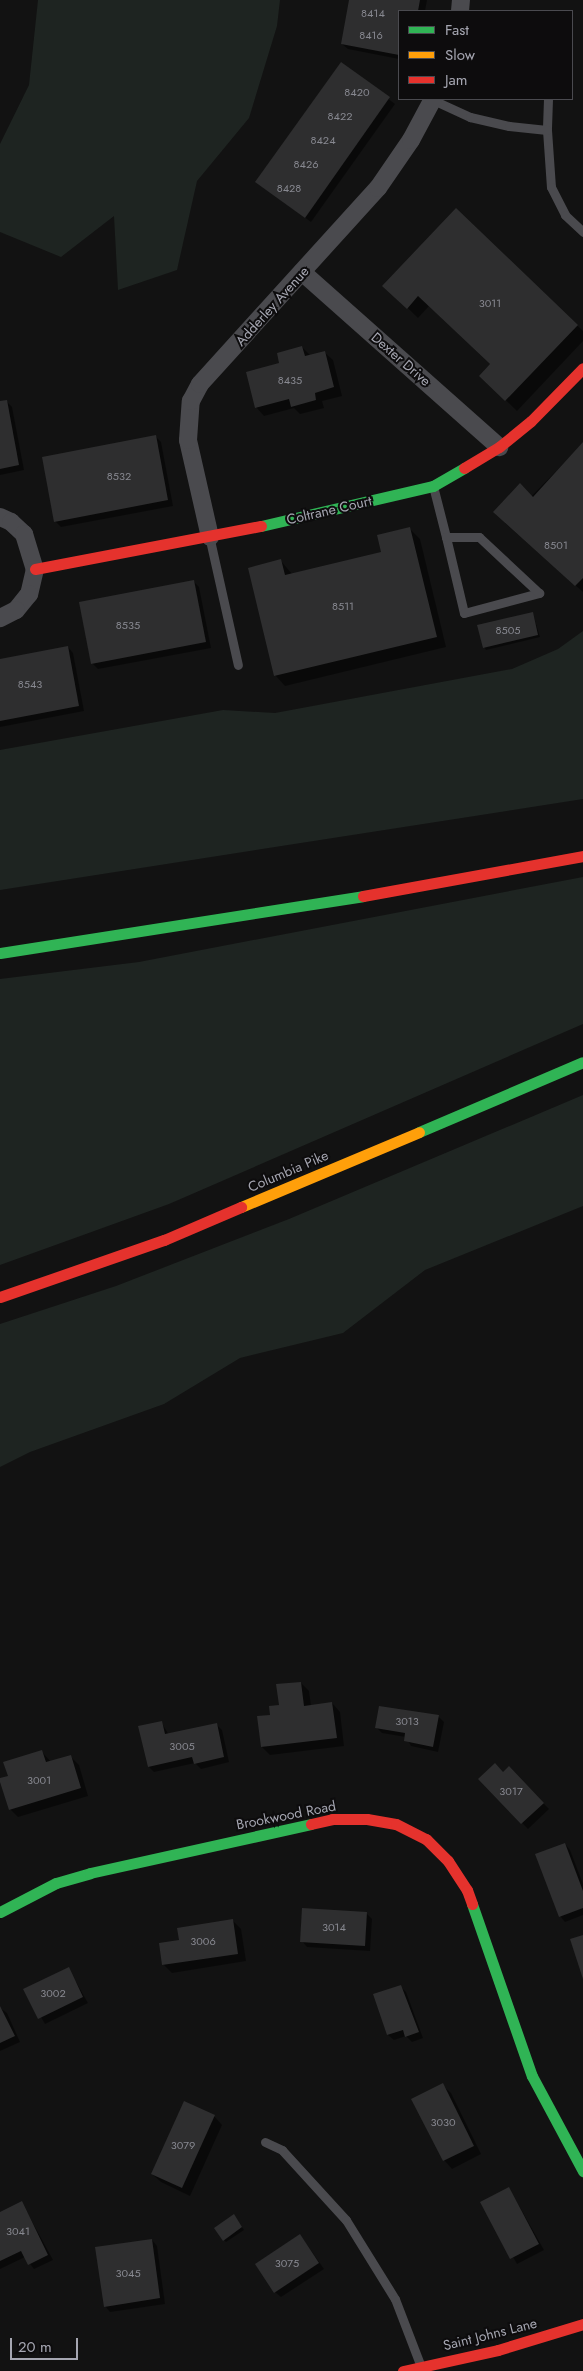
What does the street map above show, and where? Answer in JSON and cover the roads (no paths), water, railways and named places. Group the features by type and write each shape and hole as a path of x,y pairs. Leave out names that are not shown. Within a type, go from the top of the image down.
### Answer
{"main road":[{"name":"Coltrane Court","path":"35,569 210,537 433,486 499,447 531,421 583,368"},
{"path":"0,954 360,896 583,856"},
{"name":"Columbia Pike","path":"0,1297 164,1240 583,1062"},
{"name":"Brookwood Road","path":"0,1912 56,1883 90,1873 332,1818 367,1819 396,1824 426,1839 448,1861 467,1890 532,2076 583,2171"},
{"name":"Saint Johns Lane","path":"403,2371 498,2350 583,2324"}],"street":[{"name":"Adderley Avenue","path":"210,537 188,440 191,401 200,384 378,188 411,140 432,100"},
{"name":"Dexter Drive","path":"302,272 499,447"},
{"path":"0,517 12,522 24,534 35,569 29,594 16,610 0,618"}],"lane":[{"path":"435,100 470,117 509,126 546,130"},
{"path":"548,100 546,130 551,187 565,215 583,232"},
{"path":"433,486 464,613 539,593 479,536 446,536"},
{"path":"210,537 238,665"},
{"path":"265,2142 282,2150 346,2220 395,2299 422,2367"}]}
